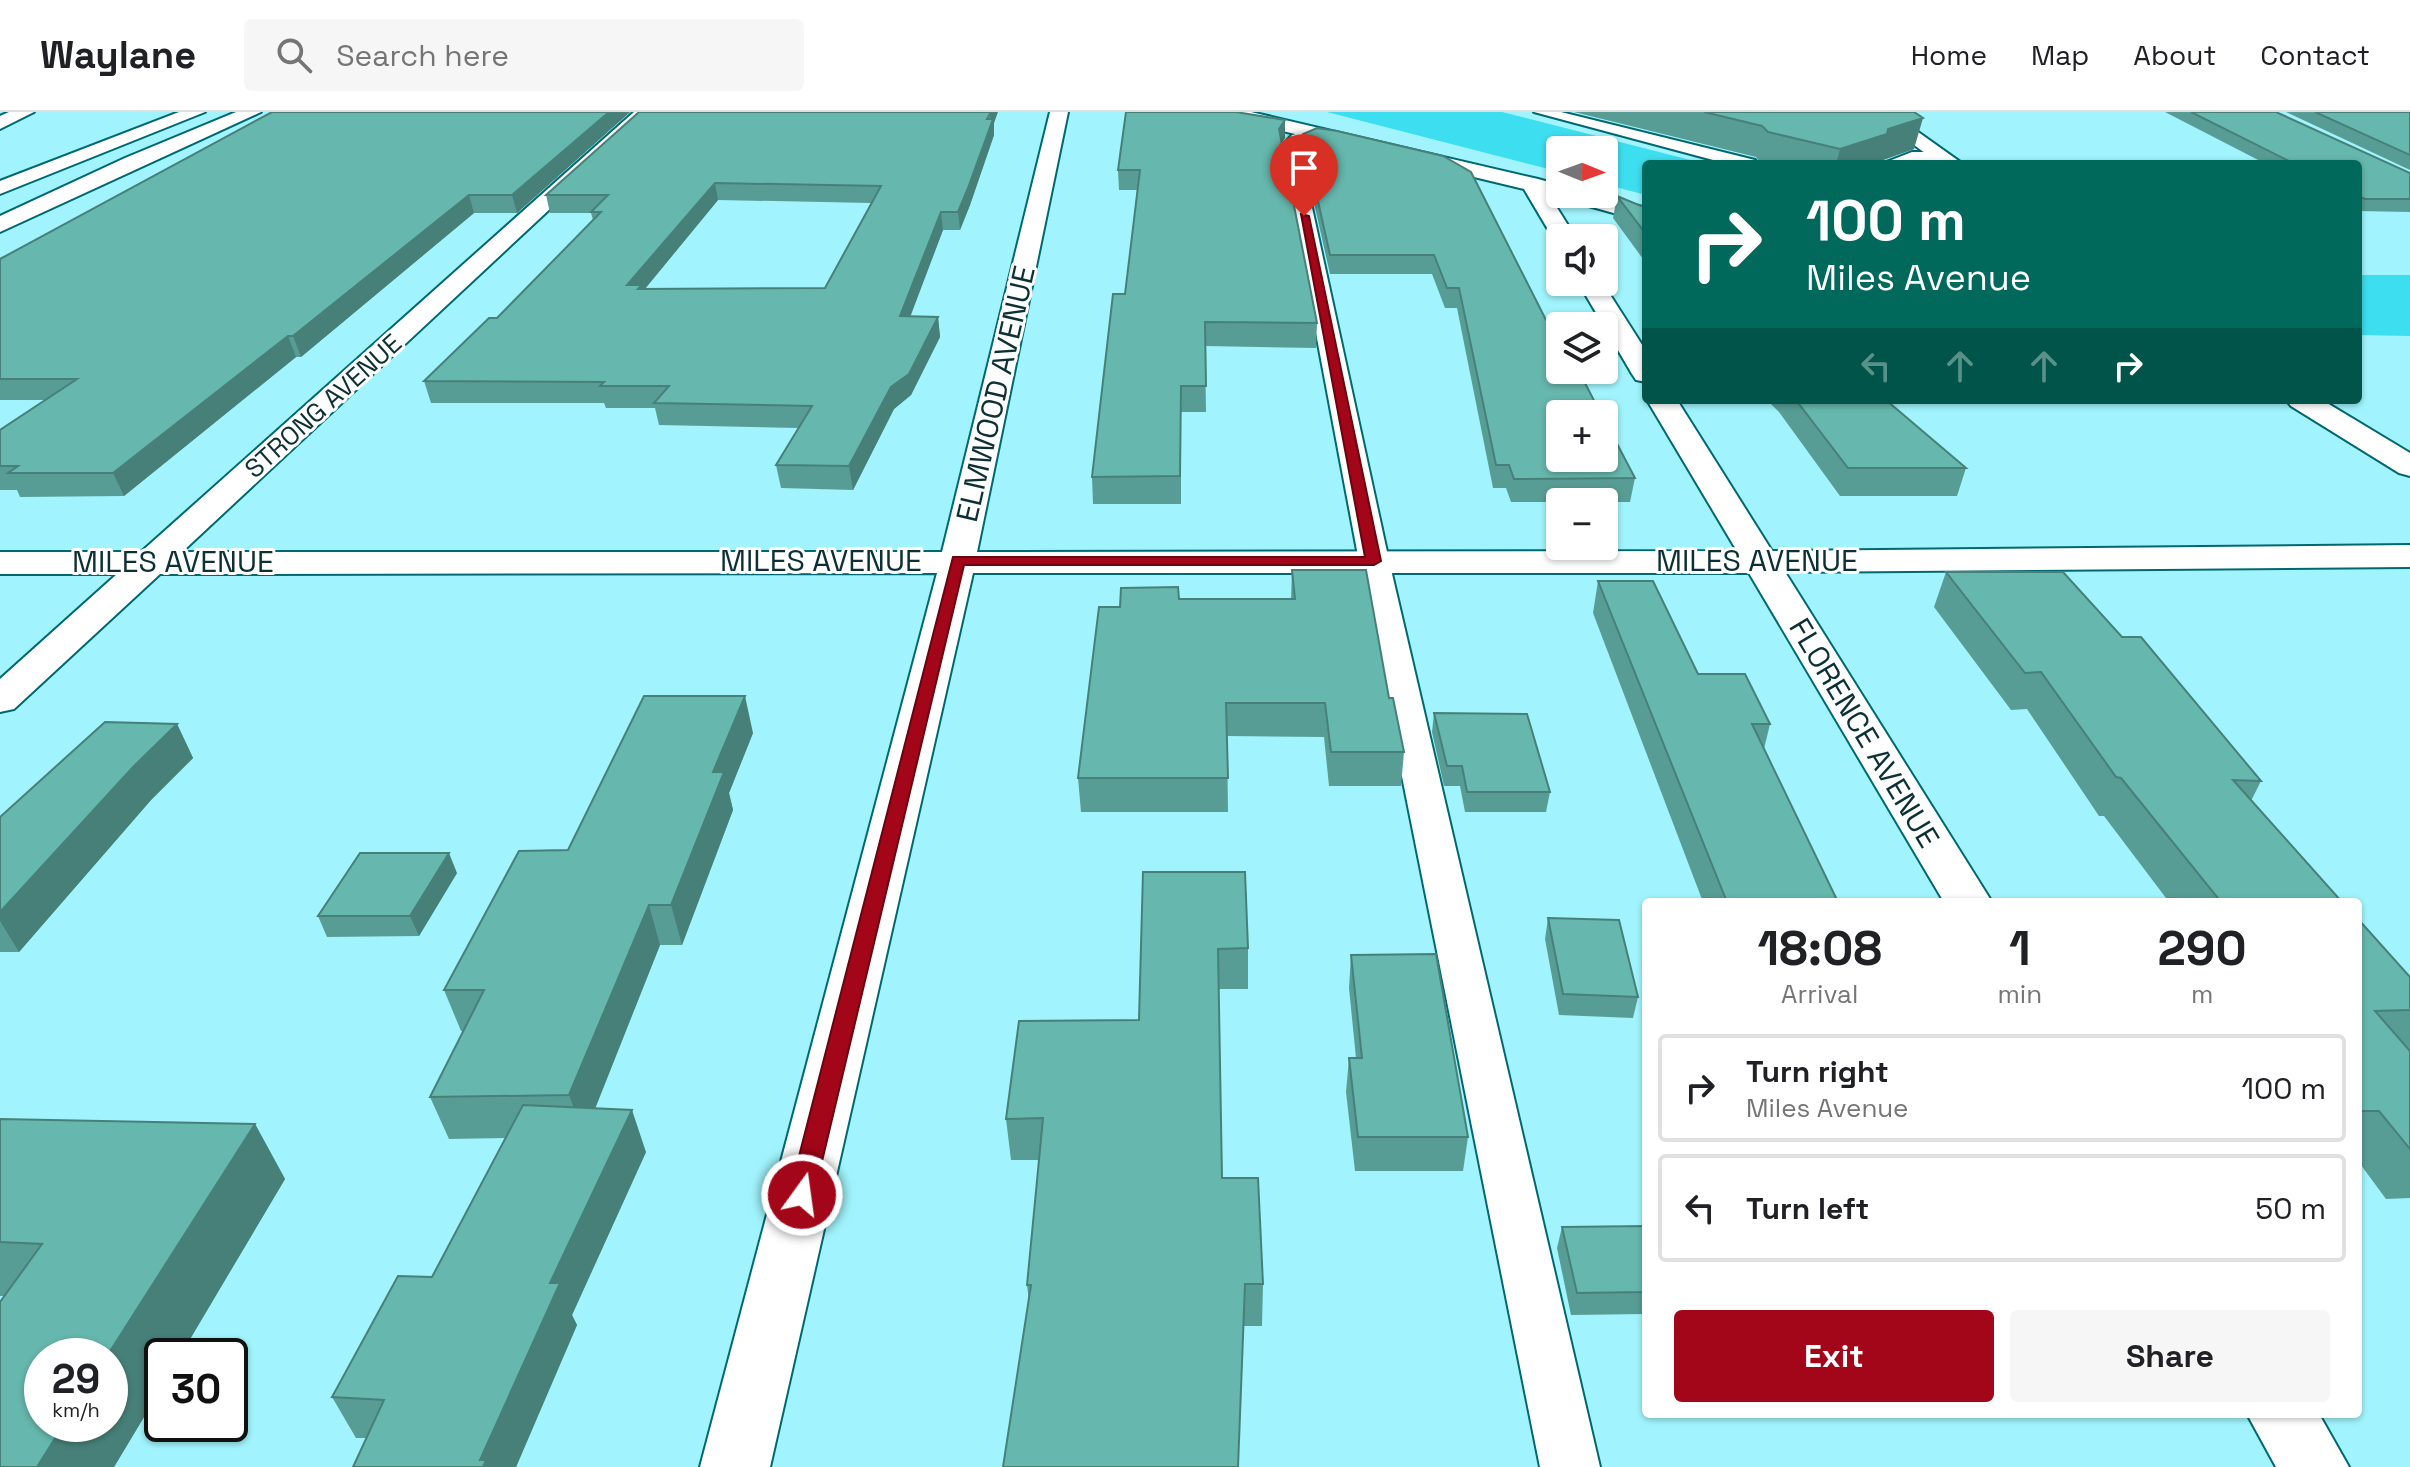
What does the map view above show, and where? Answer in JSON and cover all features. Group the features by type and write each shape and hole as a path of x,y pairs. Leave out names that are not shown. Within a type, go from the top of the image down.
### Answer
{"main road":[{"path":"0,123 25,112"},
{"path":"0,188 196,112"},
{"path":"0,225 132,162 252,112"},
{"name":"STRONG AVENUE","path":"0,700 645,112"},
{"name":"ELMWOOD AVENUE","path":"735,1467 958,560 1059,112"},
{"path":"1227,112 1546,187"},
{"path":"1878,112 1948,160"},
{"path":"0,177 85,134"},
{"path":"1531,183 1556,224"},
{"path":"1618,207 1642,214"},
{"path":"1599,296 1642,367"},
{"name":"FLORENCE AVENUE","path":"1664,404 1966,898"},
{"path":"2308,404 2410,466"},
{"name":"MILES AVENUE","path":"0,563 958,560 1759,562 2410,556"},
{"path":"2283,1418 2314,1467"}],"lane":[{"path":"1542,112 1733,160"},
{"path":"1318,133 1298,139 1290,147 1374,561 1570,1467"},
{"path":"1903,160 1912,157 1948,160"}],"water":[{"path":"1327,112 1502,112 1596,136 1546,136 1546,168"},
{"path":"1618,142 1690,160 1642,160 1642,194 1618,188"},
{"path":"2362,275 2410,275 2410,336 2362,335"}],"building":[{"path":"272,112 609,112 512,195 469,195 293,336 288,336 113,473 8,473 18,466 0,466 0,430 77,379 0,379 0,259"},
{"path":"639,112 991,112 987,119 993,119 958,212 941,212 900,316 938,317 909,374 891,387 849,466 776,465 812,406 654,403 669,386 600,386 604,382 424,381 489,318 497,318 601,212 591,212 608,195 546,195","holes":["715,183 881,186 825,288 638,289 642,285 627,285"]},
{"path":"1126,112 1236,112 1285,120 1279,129 1317,323 1205,322 1206,386 1181,386 1180,476 1092,477 1113,294 1125,294 1140,170 1118,170"},
{"path":"1704,112 1914,112 1923,118 1840,149 1768,132 1762,126"},
{"path":"2191,112 2276,112 2410,173 2410,199 2362,198 2362,160 2287,160"},
{"path":"2315,112 2410,112 2410,155"},
{"path":"1317,128 1337,131 1443,156 1471,172 1546,320 1546,384 1586,384 1594,400 1546,400 1546,472 1618,472 1618,446 1635,478 1514,479 1509,465 1496,465 1459,288 1447,288 1434,255 1330,255 1303,134"},
{"path":"1618,196 1641,206 1642,229"},
{"path":"1799,404 1891,404 1966,468 1848,468"},
{"path":"1292,570 1366,570 1389,698 1393,698 1404,752 1331,752 1325,703 1226,703 1228,778 1078,778 1099,607 1120,607 1121,588 1178,587 1179,599 1295,599"},
{"path":"1946,572 2063,572 2122,637 2141,637 2261,781 2233,780 2338,898 2218,898 2121,778 2116,777 2041,672 2025,673"},
{"path":"1598,581 1653,581 1698,674 1745,674 1770,724 1752,724 1836,898 1725,898"},
{"path":"644,696 745,696 713,772 724,772 671,905 649,905 569,1095 430,1097 484,990 444,990 519,851 568,850"},
{"path":"1434,713 1527,714 1550,792 1467,792 1462,766 1447,766"},
{"path":"105,722 177,724 134,766 0,912 0,817"},
{"path":"360,853 449,853 410,916 318,916"},
{"path":"1143,872 1245,872 1248,948 1218,949 1222,1178 1258,1178 1263,1284 1245,1284 1238,1467 1003,1467 1031,1285 1027,1285 1043,1118 1006,1119 1019,1021 1139,1020"},
{"path":"1548,918 1619,920 1638,997 1563,994"},
{"path":"2362,923 2410,977 2410,1010 2375,1011 2410,1051 2410,1149 2379,1111 2362,1111"},
{"path":"1436,954 1468,1137 1358,1137 1349,1058 1362,1058 1351,955"},
{"path":"523,1105 632,1110 550,1283 560,1283 480,1460 486,1460 483,1467 353,1467 384,1400 332,1397 398,1276 432,1277"},
{"path":"0,1119 255,1124 118,1338 24,1338 24,1442 53,1442 37,1467 0,1467 0,1302 42,1244 0,1242"},
{"path":"1642,1226 1642,1292 1577,1293 1562,1227"}],"route":[{"path":"802,1195 958,560 1374,561 1304,216"}]}
